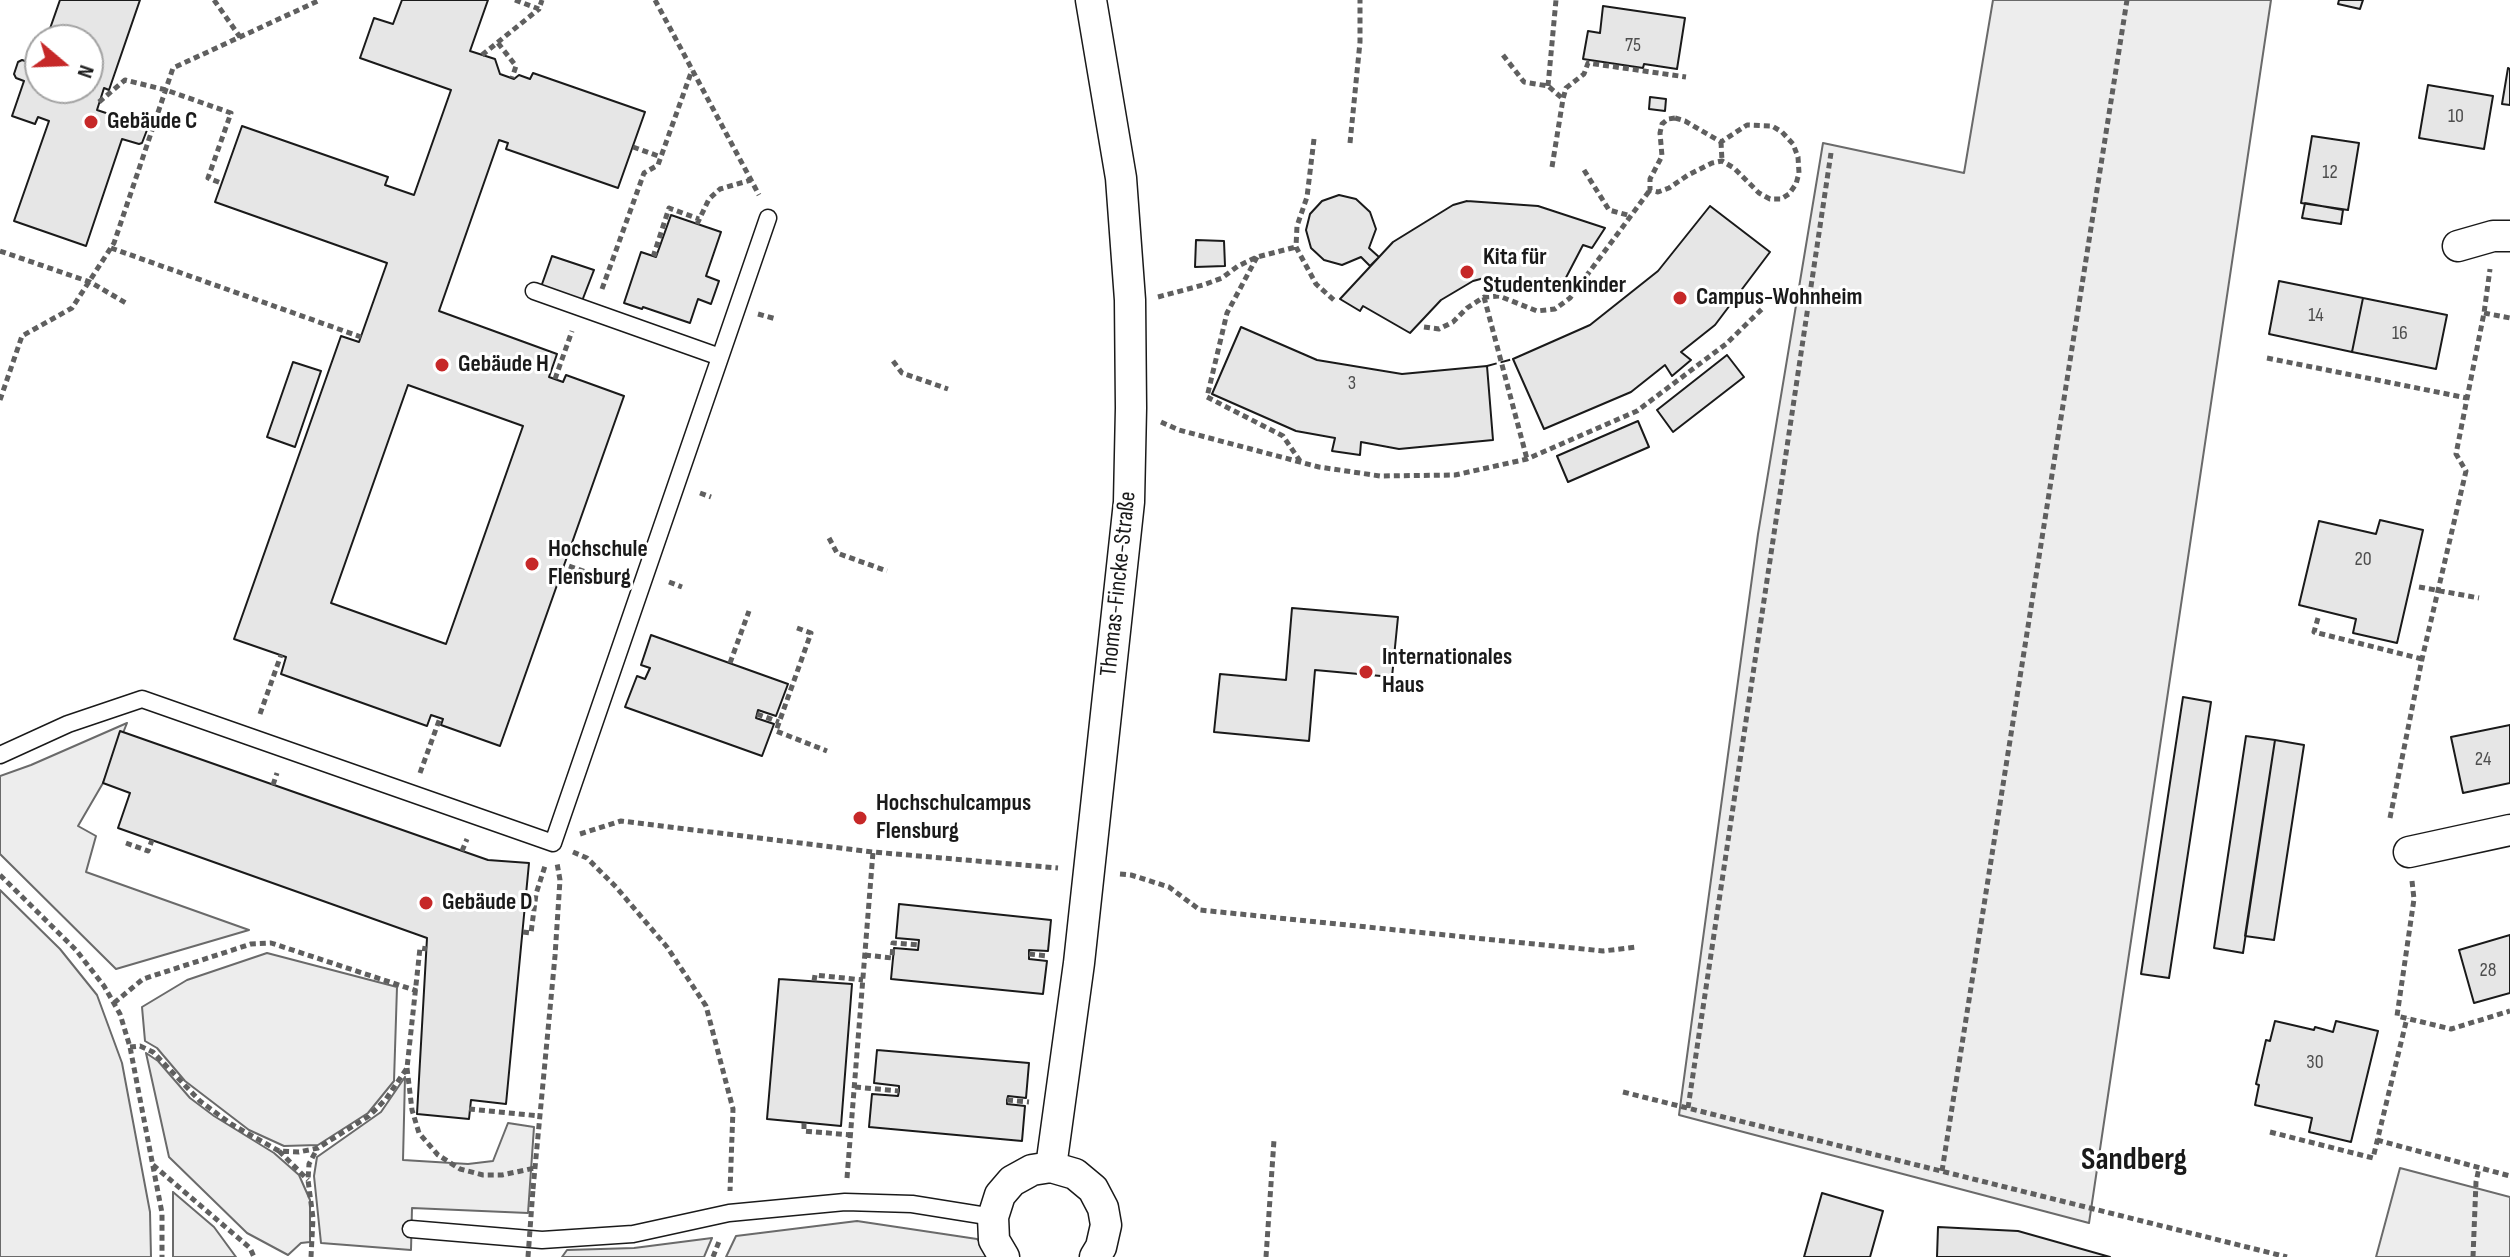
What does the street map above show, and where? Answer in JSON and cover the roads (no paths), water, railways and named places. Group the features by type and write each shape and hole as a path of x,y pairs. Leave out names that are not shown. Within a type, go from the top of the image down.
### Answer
{"street":[{"name":"Thomas-Fincke-Straße","path":"1051,1167 1079,963 1129,502 1130,300 1121,178 1091,0"},
{"path":"2458,246 2502,236"},
{"path":"2409,852 2510,830"},
{"path":"1004,1257 994,1240 993,1217 1000,1195 1012,1181 1032,1170 1051,1167 1075,1174 1093,1189 1103,1208 1106,1225 1101,1247 1095,1257"}],"lane":[{"path":"0,755 68,724 142,699 553,843 768,218"},
{"path":"534,291 720,357"},
{"path":"411,1229 542,1240 633,1234 729,1213 845,1202 912,1204 993,1217"}],"place":[{"name":"Gebäude C","path":"91,122"},
{"name":"Kita für Studentenkinder","path":"1467,272"},
{"name":"Campus-Wohnheim","path":"1680,298"},
{"name":"Gebäude H","path":"442,365"},
{"name":"Hochschule Flensburg","path":"532,564"},
{"name":"Internationales Haus","path":"1366,672"},
{"name":"Hochschulcampus Flensburg","path":"860,818"},
{"name":"Gebäude D","path":"426,903"}],"district":[{"name":"Sandberg","path":"2134,1161"}]}
